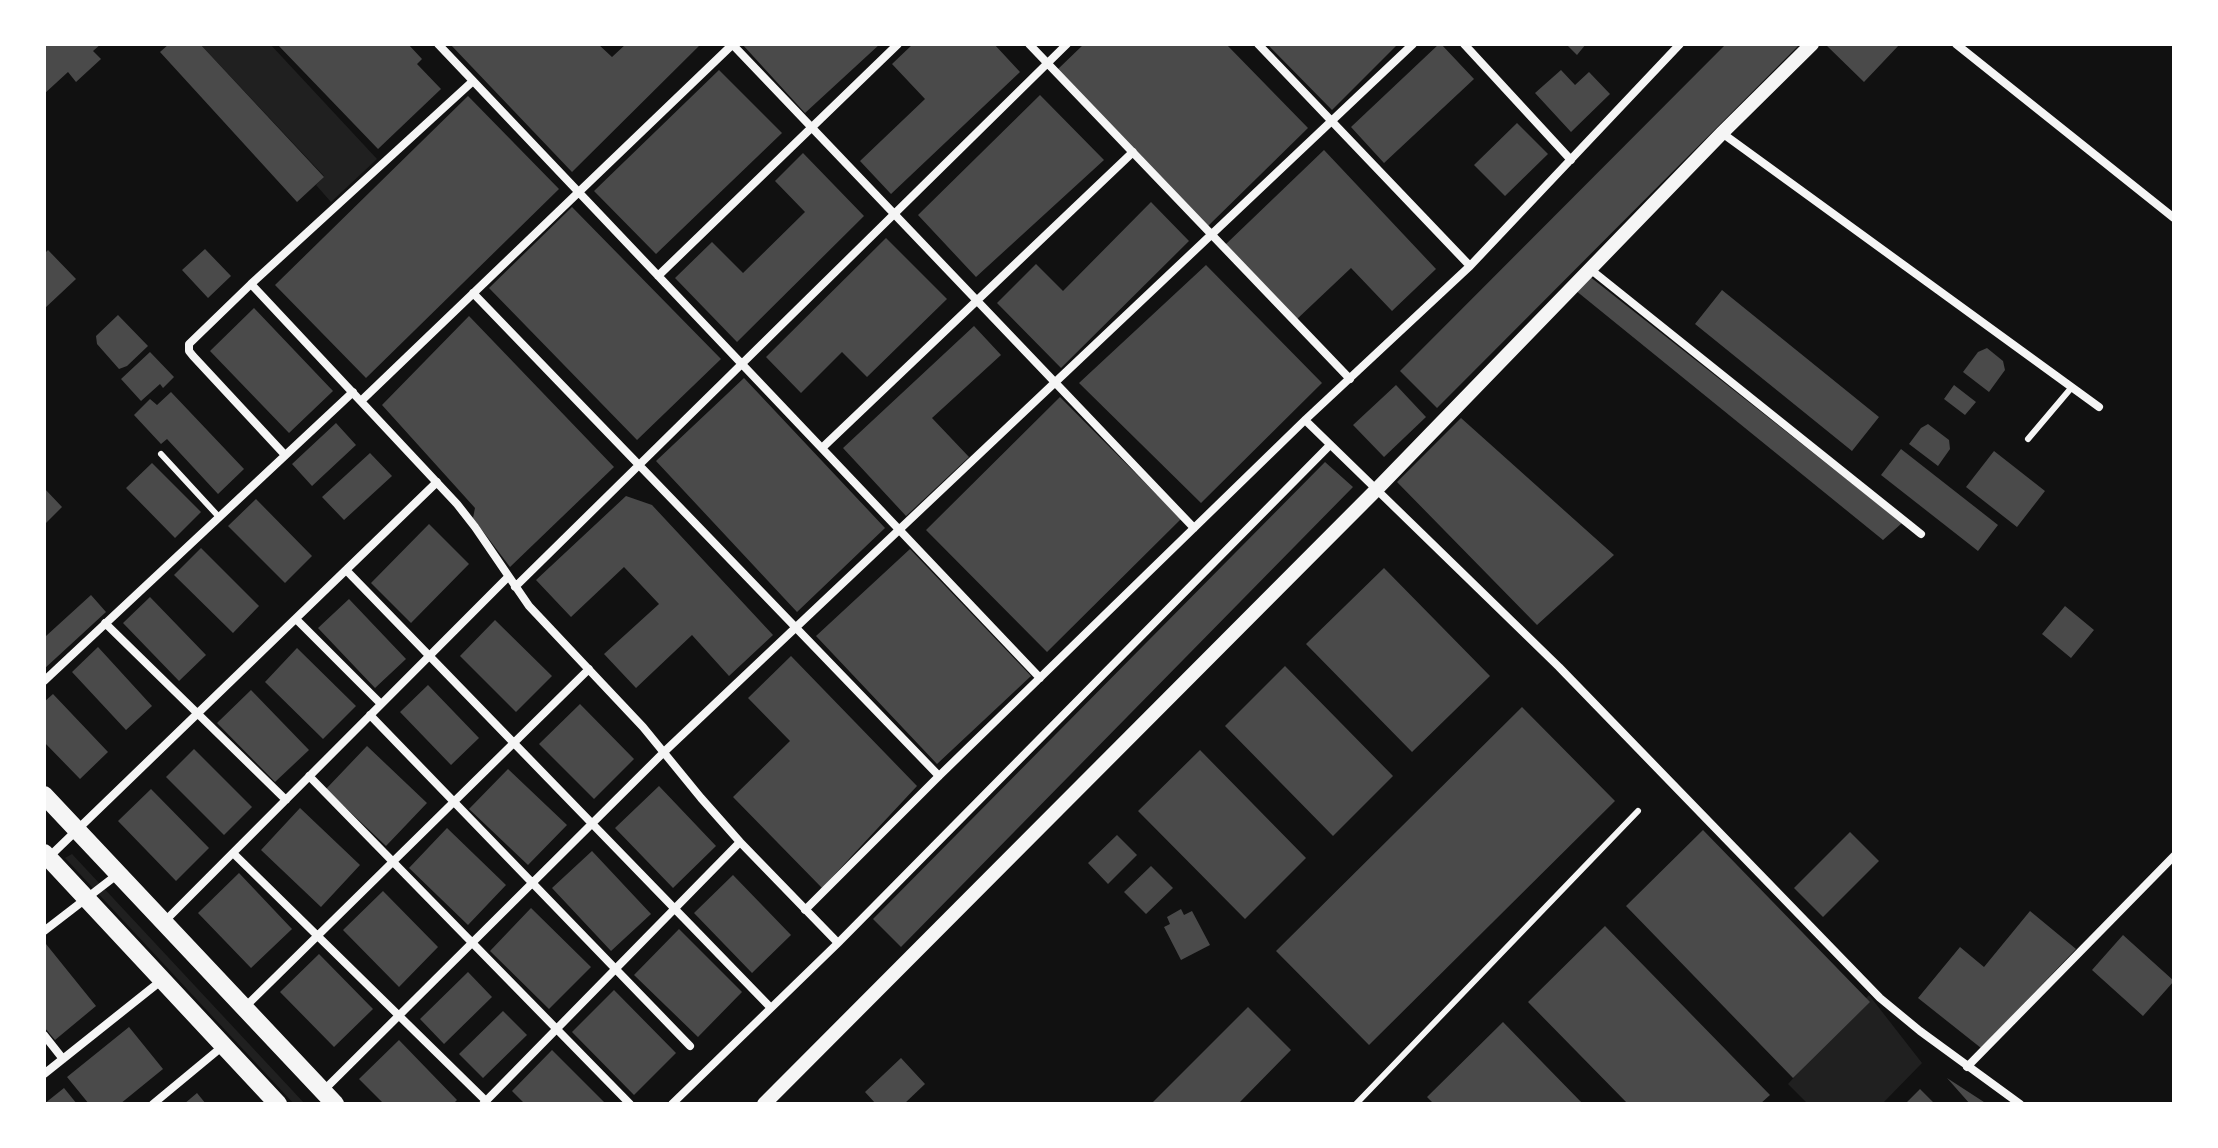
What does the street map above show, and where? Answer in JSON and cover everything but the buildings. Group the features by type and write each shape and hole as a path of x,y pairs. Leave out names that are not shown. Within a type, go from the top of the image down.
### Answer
{"main road":[{"path":"44,795 329,1097"},
{"path":"46,856 278,1104"}],"street":[{"path":"438,44 1040,678"},
{"path":"361,401 732,44 1194,528"},
{"path":"658,276 898,44"},
{"path":"1029,44 1350,379"},
{"path":"515,587 1067,44"},
{"path":"1258,44 1470,266"},
{"path":"329,1097 399,1015 664,752 1413,44"},
{"path":"1464,44 1571,160"},
{"path":"805,910 1305,420 1470,266 1680,44"},
{"path":"764,1104 1376,490 1812,44"},
{"path":"1956,44 2174,218"},
{"path":"285,455 189,351 189,344 473,81"},
{"path":"1722,133 2099,407"},
{"path":"822,448 1133,152"},
{"path":"1590,269 1921,534"},
{"path":"251,284 437,482 475,527 529,606 664,752 740,842 838,943"},
{"path":"473,293 939,776"},
{"path":"44,681 353,392"},
{"path":"1305,420 1559,667 1880,998 1967,1067 2020,1104"},
{"path":"672,1104 838,943 1330,445"},
{"path":"46,856 78,830 437,482"},
{"path":"346,570 771,1008"},
{"path":"164,922 508,577"},
{"path":"296,619 381,704"},
{"path":"105,623 286,800"},
{"path":"244,1008 589,669"},
{"path":"370,715 690,1046"},
{"path":"309,776 630,1104"},
{"path":"233,853 484,1103 740,842"},
{"path":"1967,1067 2174,856"},
{"path":"44,931 119,874"},
{"path":"44,1074 162,980"},
{"path":"44,1035 63,1059"},
{"path":"153,1104 223,1046"}],"lane":[{"path":"2028,439 2072,387"},
{"path":"161,454 219,517"},
{"path":"1356,1104 1638,811"}],"shaded area":[{"path":"200,44 270,44 377,159 331,202 316,185 324,176"},
{"path":"72,854 305,1104 294,1104 65,858"},
{"path":"1869,995 1922,1063 1882,1104 1808,1104 1788,1084"}]}
